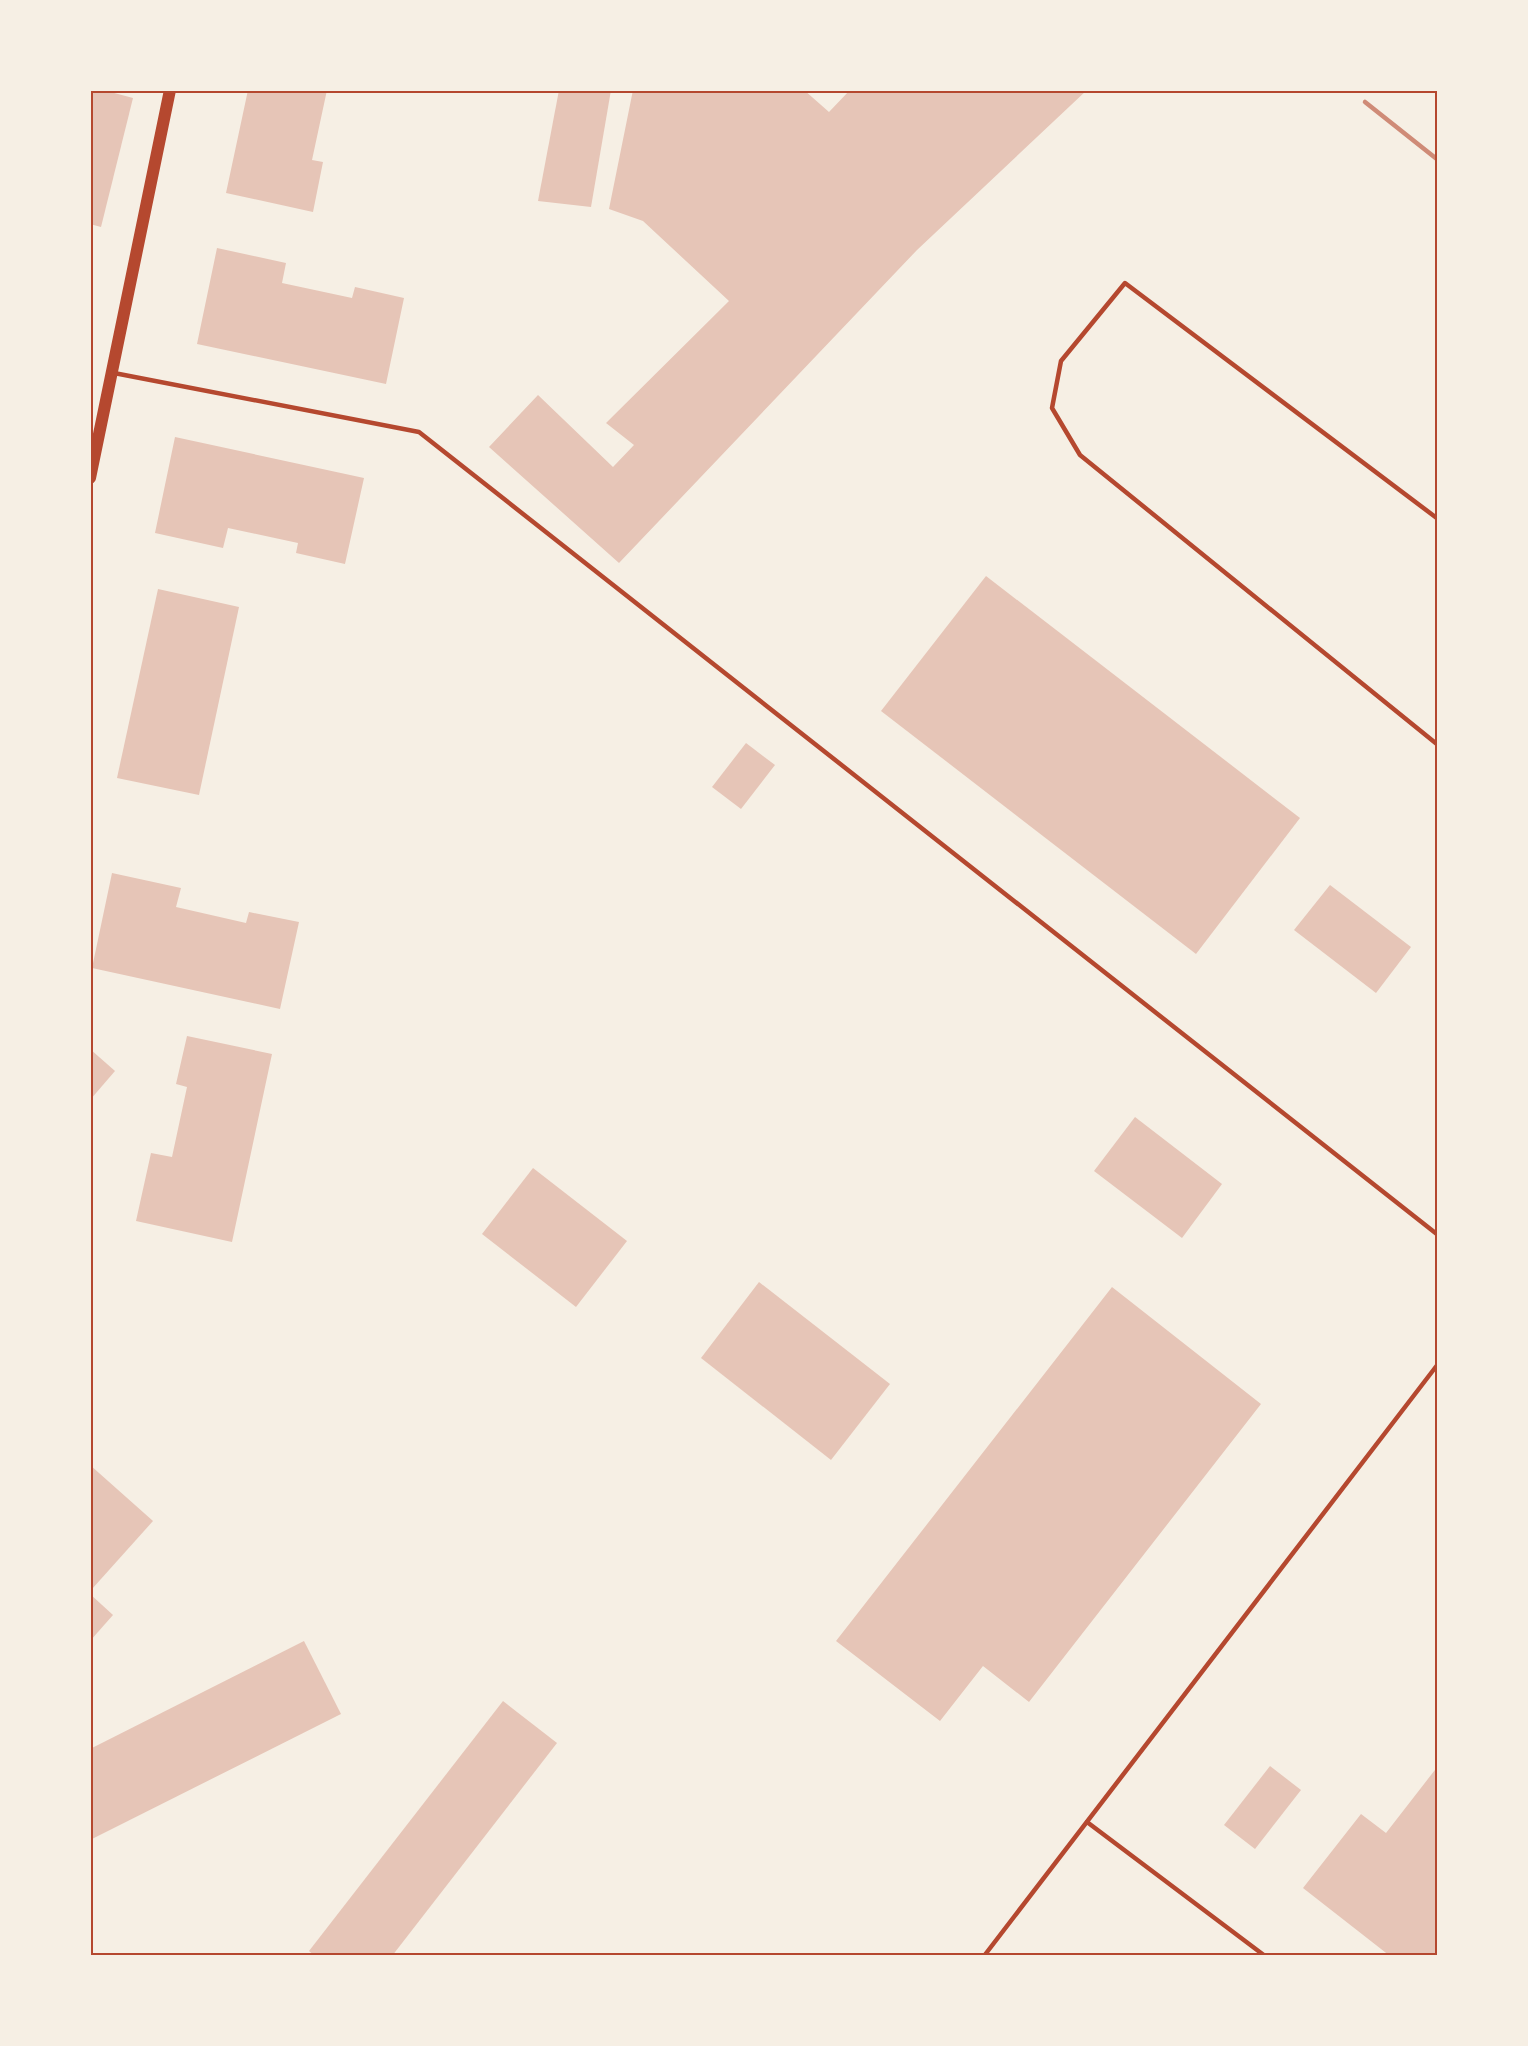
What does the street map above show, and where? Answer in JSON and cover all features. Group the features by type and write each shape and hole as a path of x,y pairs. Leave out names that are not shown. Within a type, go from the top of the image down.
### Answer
{"main road":[{"path":"90,478 93,448 112,372 170,90"}],"lane":[{"path":"1438,519 1125,283 1061,361 1052,408 1080,455 1438,745"},
{"path":"112,372 419,432 1438,1235"},
{"path":"984,1956 1438,1364"},
{"path":"1087,1822 1265,1956"}],"building":[{"path":"90,90 103,90 133,98 101,227 90,224"},
{"path":"248,90 327,90 312,160 323,162 313,212 226,193"},
{"path":"559,90 611,90 591,207 538,201"},
{"path":"633,90 804,90 829,112 850,90 1087,90 917,250 619,563 489,447 538,395 613,467 634,445 606,423 729,301 643,221 609,209"},
{"path":"217,248 286,263 282,283 352,298 355,287 404,298 386,384 197,344"},
{"path":"175,437 364,478 345,564 296,553 298,543 228,528 223,548 155,533"},
{"path":"986,576 1300,818 1196,954 881,711"},
{"path":"158,589 239,607 199,795 117,778"},
{"path":"746,743 775,765 741,809 712,787"},
{"path":"112,873 181,888 176,907 246,923 249,912 299,922 280,1009 92,968"},
{"path":"1330,885 1411,947 1376,993 1294,930"},
{"path":"187,1036 272,1054 232,1242 136,1221 151,1153 172,1157 187,1087 176,1084"},
{"path":"90,1049 115,1071 90,1100"},
{"path":"1135,1117 1222,1184 1182,1238 1094,1171"},
{"path":"533,1168 627,1241 576,1307 482,1234"},
{"path":"759,1282 890,1384 831,1460 701,1358"},
{"path":"1112,1287 1261,1404 1029,1702 983,1666 940,1721 836,1641"},
{"path":"90,1465 153,1521 92,1589 90,1587"},
{"path":"90,1594 113,1615 90,1641"},
{"path":"304,1641 341,1714 90,1840 90,1749"},
{"path":"503,1701 557,1743 392,1956 315,1956 309,1951"},
{"path":"1270,1766 1301,1790 1255,1849 1224,1825"},
{"path":"1438,1766 1438,1956 1390,1956 1303,1888 1361,1814 1386,1833"}],"railway":[{"path":"1365,102 1438,160"}]}
